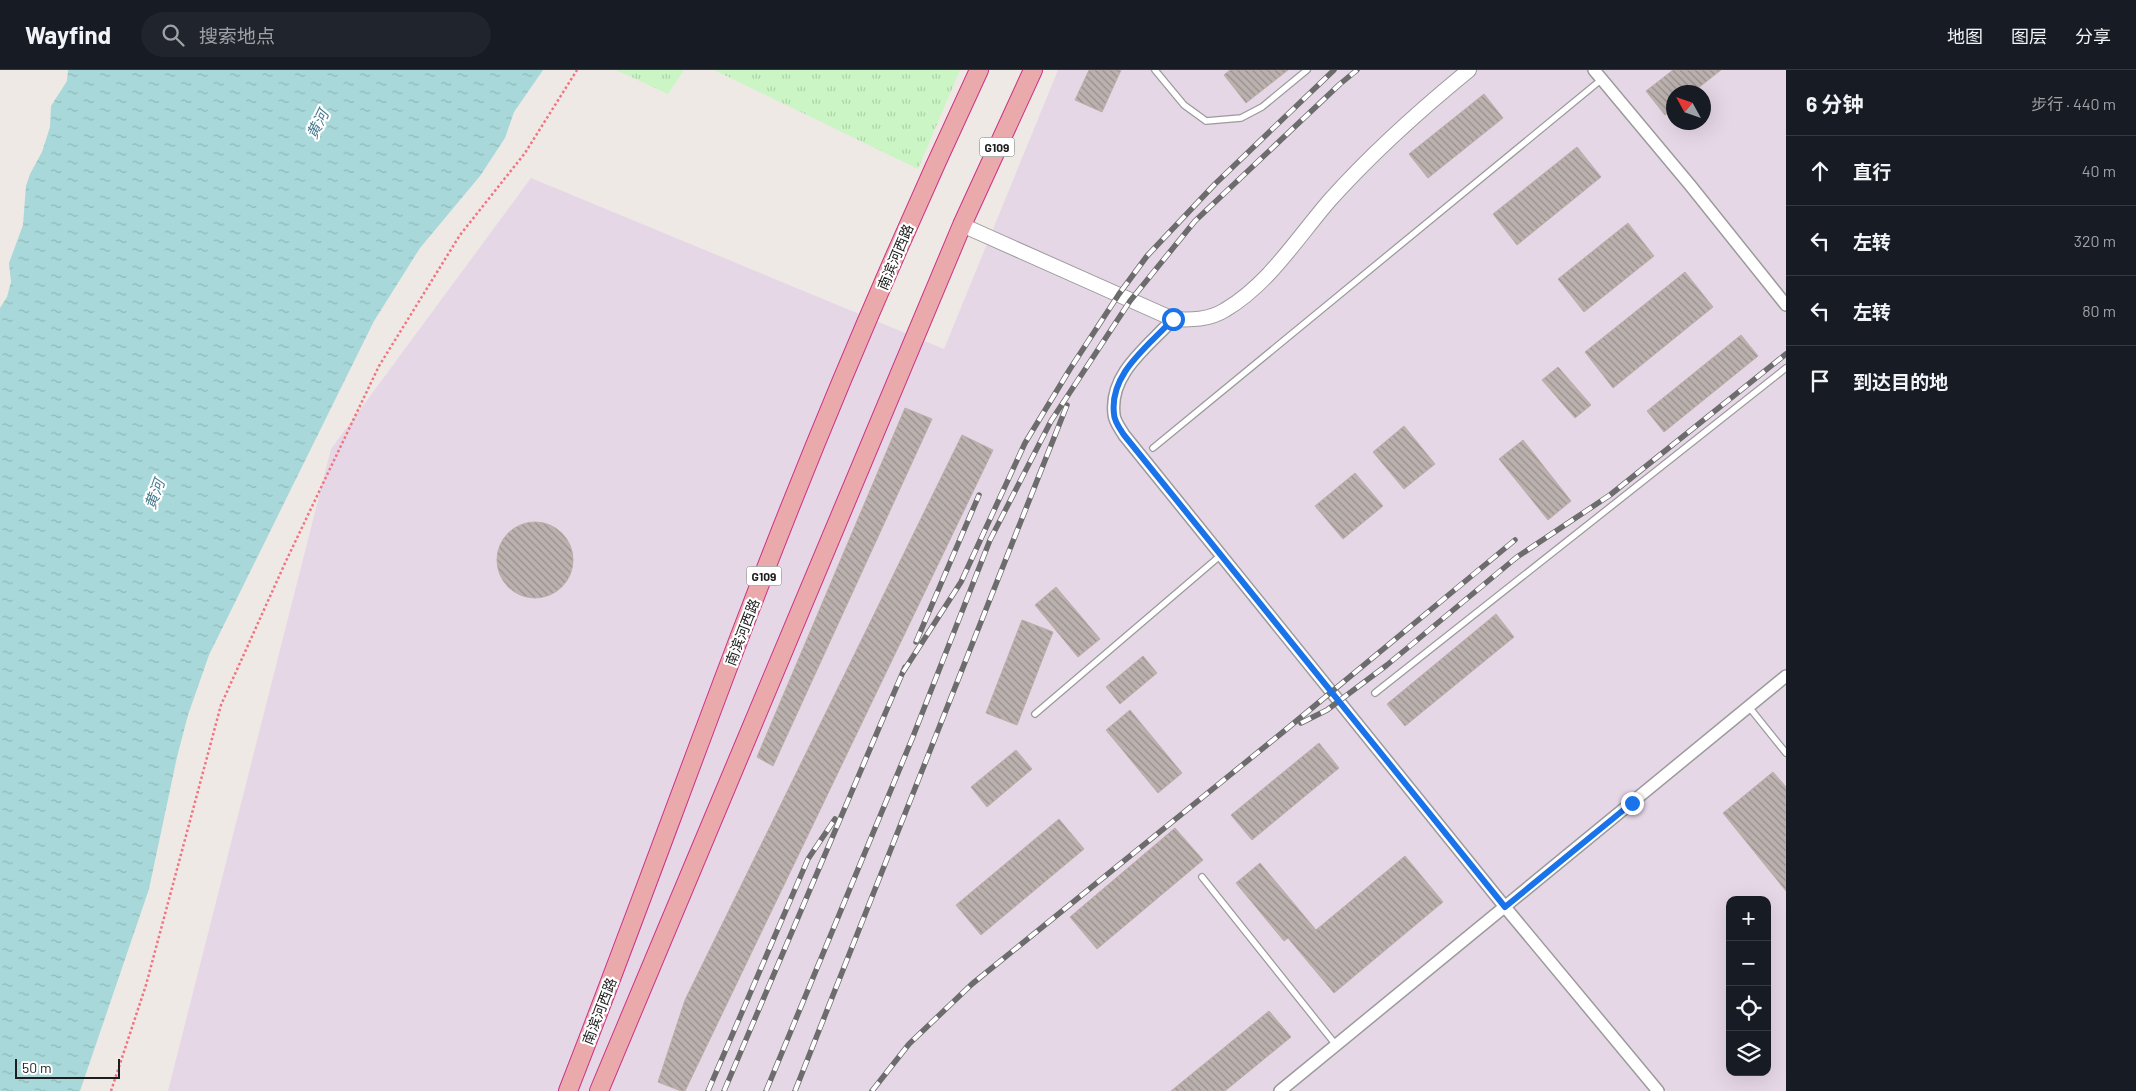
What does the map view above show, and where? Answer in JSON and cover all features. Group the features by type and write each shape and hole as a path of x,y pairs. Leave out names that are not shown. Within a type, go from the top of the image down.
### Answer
{"highway":[{"name":"南滨河西路","path":"568,1091 637,913 746,619 865,327 930,175 979,70"},
{"name":"G109","path":"599,1091 962,224 1033,70"}],"street":[{"path":"962,224 1173,319 1196,320 1223,312 1253,289 1361,166 1424,107 1469,70"},
{"path":"1594,70 1690,185 1786,305"},
{"path":"1173,319 1132,362 1119,380 1114,396 1114,416 1124,435 1505,907 1656,1090"},
{"path":"1280,1091 1786,676"}],"lane":[{"path":"1155,70 1184,105 1206,121 1241,118 1262,107 1307,70"},
{"path":"1153,448 1602,79"},
{"path":"1375,693 1786,368"},
{"path":"1035,714 1221,555"},
{"path":"1749,707 1786,753"},
{"path":"1202,877 1336,1045"}],"path":[{"path":"111,1091 146,985 221,705 286,561 379,366 460,234 525,152 577,70"}],"shaded area":[{"path":"1058,70 1786,70 1786,1091 168,1091 331,449 531,178 944,349"}],"green space":[{"path":"616,70 684,70 668,94"},
{"path":"714,70 960,70 918,169"}],"water":[{"name":"黄河","path":"68,70 543,70 514,112 505,138 480,176 420,248 374,321 209,655 188,715 177,757 149,889 80,1091 0,1091 0,308 7,297 11,282 9,263 23,225 26,186 42,152 50,127 51,106 67,81"}],"building":[{"path":"1089,70 1121,70 1102,112 1075,100"},
{"path":"1230,70 1288,70 1246,103 1224,75"},
{"path":"1673,70 1721,70 1702,85 1666,85 1665,115 1646,91"},
{"path":"1484,94 1503,118 1428,178 1409,154"},
{"path":"1577,147 1601,177 1517,245 1493,214"},
{"path":"1628,223 1654,256 1584,312 1558,279"},
{"path":"1685,272 1713,307 1613,388 1585,352"},
{"path":"1741,335 1758,356 1664,432 1647,411"},
{"path":"1558,367 1591,405 1575,418 1542,380"},
{"path":"905,408 932,419 773,766 757,757"},
{"path":"1404,426 1435,464 1404,489 1373,452"},
{"path":"962,435 993,450 685,1091 658,1082 685,1000"},
{"path":"1523,440 1571,501 1548,520 1499,459"},
{"path":"1355,473 1383,506 1343,539 1315,506"},
{"path":"535,522 550,525 562,533 570,545 573,560 570,575 562,587 550,595 535,598 520,595 508,587 500,575 497,560 500,545 508,533 520,525"},
{"path":"1056,587 1100,639 1078,657 1035,605"},
{"path":"1496,614 1514,637 1405,726 1387,704"},
{"path":"1022,620 1053,632 1017,725 986,713"},
{"path":"1143,656 1157,673 1120,704 1106,687"},
{"path":"1130,710 1182,773 1158,793 1106,730"},
{"path":"1319,743 1339,768 1252,840 1231,815"},
{"path":"1016,750 1032,769 987,807 971,787"},
{"path":"1773,772 1786,787 1786,891 1723,813"},
{"path":"1059,819 1084,849 981,935 956,905"},
{"path":"1175,828 1203,860 1097,949 1070,917"},
{"path":"1405,856 1443,902 1334,993 1288,938 1284,941 1236,883 1260,863 1316,930"},
{"path":"1269,1011 1291,1037 1225,1091 1171,1091"}],"railway":[{"path":"903,672 961,582 1025,443 1119,294 1147,256 1215,184 1334,70"},
{"path":"766,1091 912,739 990,540 1051,421 1130,301 1195,221 1357,70"},
{"path":"1301,723 1327,710 1387,665 1517,557 1610,495 1786,354"},
{"path":"795,1091 1067,405"},
{"path":"916,642 979,495"},
{"path":"872,1091 909,1044 972,984 1283,732 1515,540"},
{"path":"724,1091 905,667"},
{"path":"708,1091 808,859 835,819"}],"route":[{"path":"1173,319 1132,362 1119,380 1114,396 1114,416 1124,435 1505,907 1632,803"}]}
